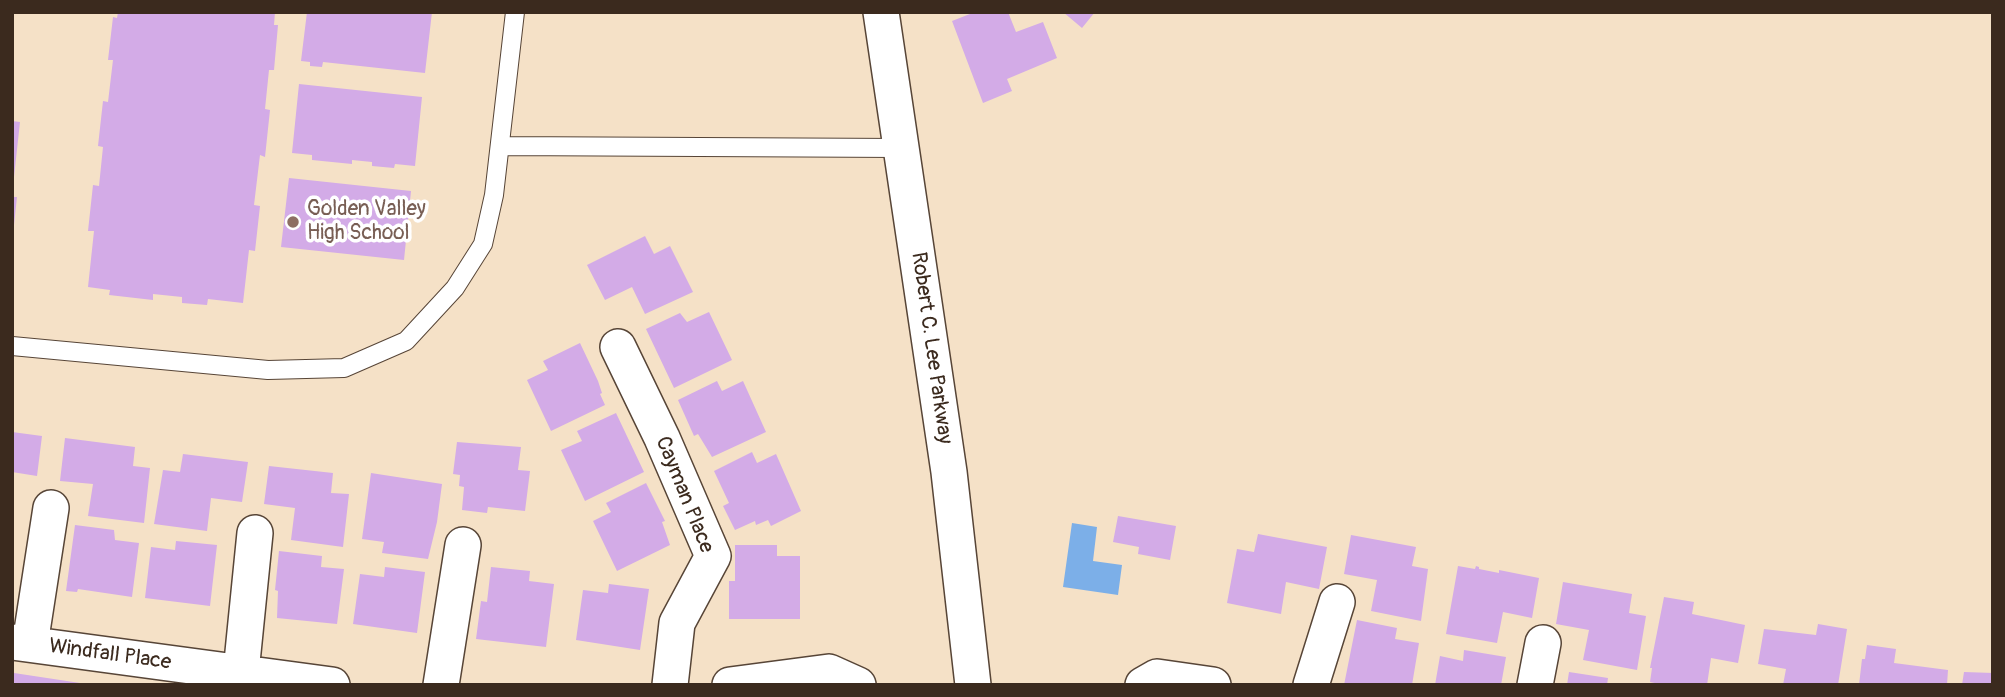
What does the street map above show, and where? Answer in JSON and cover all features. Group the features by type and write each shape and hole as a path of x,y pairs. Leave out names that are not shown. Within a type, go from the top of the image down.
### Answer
{"street":[{"name":"Robert C. Lee Parkway","path":"881,12 949,472 973,685"},
{"name":"Cayman Place","path":"618,348 662,438 713,556 677,623 670,685"},
{"path":"21,643 51,508"},
{"path":"241,672 255,533"},
{"path":"441,685 463,545"},
{"path":"1311,685 1337,603"},
{"name":"Windfall Place","path":"21,643 125,671 241,672 329,685"},
{"path":"1535,685 1543,643"},
{"path":"730,685 829,672 858,685"},
{"path":"1143,685 1157,677 1213,685"}],"lane":[{"path":"12,346 268,370 345,368 406,341 455,288 483,244 494,195 515,12"},
{"path":"500,146 901,148"}],"water":[{"path":"1072,523 1097,527 1093,561 1122,565 1118,595 1063,587"}],"building":[{"path":"118,12 275,12 274,25 278,25 274,70 269,70 265,109 270,110 265,157 260,155 254,205 260,206 255,251 249,250 243,303 208,299 207,305 182,303 182,297 153,294 153,300 109,295 110,290 88,287 94,231 88,231 93,185 99,186 103,147 98,146 103,101 108,102 113,60 108,60 113,17 117,18"},
{"path":"307,12 432,12 425,73 323,62 322,67 310,66 310,62 301,61"},
{"path":"975,12 1008,12 1016,32 1043,22 1057,58 1007,79 1012,91 983,103 952,21"},
{"path":"1063,12 1095,12 1082,28"},
{"path":"299,84 422,97 415,166 395,164 394,168 372,166 372,162 352,160 352,164 312,160 312,155 292,153"},
{"path":"12,121 20,122 14,177 12,177"},
{"path":"289,178 411,191 404,260 281,247"},
{"path":"12,197 17,197 14,225 12,225"},
{"path":"645,236 654,254 670,246 693,292 645,314 632,287 605,300 587,265"},
{"path":"709,312 732,360 674,388 646,329 680,313 687,322"},
{"path":"580,343 598,381 605,405 551,431 527,380 548,370 543,361"},
{"path":"717,381 722,391 743,381 766,432 712,457 698,434 694,436 678,400"},
{"path":"616,413 644,472 585,501 561,450 582,441 577,431"},
{"path":"12,432 42,436 37,476 12,472"},
{"path":"65,438 135,447 133,466 150,468 144,523 88,516 93,484 60,481"},
{"path":"457,442 521,447 518,470 530,471 525,511 488,507 487,513 462,510 464,487 459,486 460,475 453,474"},
{"path":"752,452 757,463 776,454 801,511 771,526 768,520 756,525 755,521 735,530 723,506 729,503 714,471"},
{"path":"183,454 248,462 242,502 211,498 207,531 154,524 163,470 180,472"},
{"path":"269,466 333,473 331,493 349,494 343,547 291,540 295,508 264,504"},
{"path":"371,473 442,484 428,559 382,553 384,542 362,539"},
{"path":"646,483 665,521 662,522 670,545 617,571 593,521 611,512 606,503"},
{"path":"1118,516 1176,526 1170,560 1138,554 1139,547 1113,542"},
{"path":"75,525 114,530 115,540 139,543 132,597 78,589 77,592 66,591"},
{"path":"1258,534 1327,547 1319,589 1286,582 1281,614 1227,603 1237,549 1254,552"},
{"path":"1351,535 1416,547 1412,566 1428,569 1421,621 1371,611 1377,580 1344,574"},
{"path":"176,541 217,545 210,606 145,598 151,547 175,550"},
{"path":"735,545 777,545 777,556 800,556 800,619 729,619 729,581 735,581"},
{"path":"279,551 322,556 321,567 344,569 337,624 277,618 278,591 275,590"},
{"path":"1458,566 1475,569 1476,566 1499,573 1499,570 1539,578 1532,618 1503,612 1497,643 1446,634"},
{"path":"385,567 425,572 417,633 353,624 360,574 384,577"},
{"path":"491,567 530,571 529,581 554,584 546,647 476,639 481,601 487,602"},
{"path":"1563,582 1632,594 1629,613 1646,616 1637,670 1583,660 1589,630 1556,624"},
{"path":"609,584 649,589 640,650 576,640 583,590 608,593"},
{"path":"1664,597 1694,602 1692,614 1745,625 1738,663 1711,658 1707,685 1664,685 1650,682 1650,668"},
{"path":"1357,620 1397,628 1395,639 1419,643 1412,685 1344,685"},
{"path":"1818,624 1847,629 1838,685 1783,685 1786,669 1758,664 1764,629 1816,635"},
{"path":"1867,645 1896,649 1894,663 1948,670 1947,685 1859,685 1862,659 1865,659"},
{"path":"1464,650 1506,657 1501,685 1435,685 1440,656 1463,661"},
{"path":"1569,672 1608,678 1607,685 1567,685"},
{"path":"1964,672 1993,673 1993,685 1962,685"},
{"path":"14,673 80,683 80,685 12,685"}],"place":[{"name":"Golden Valley High School","path":"293,222"}]}
